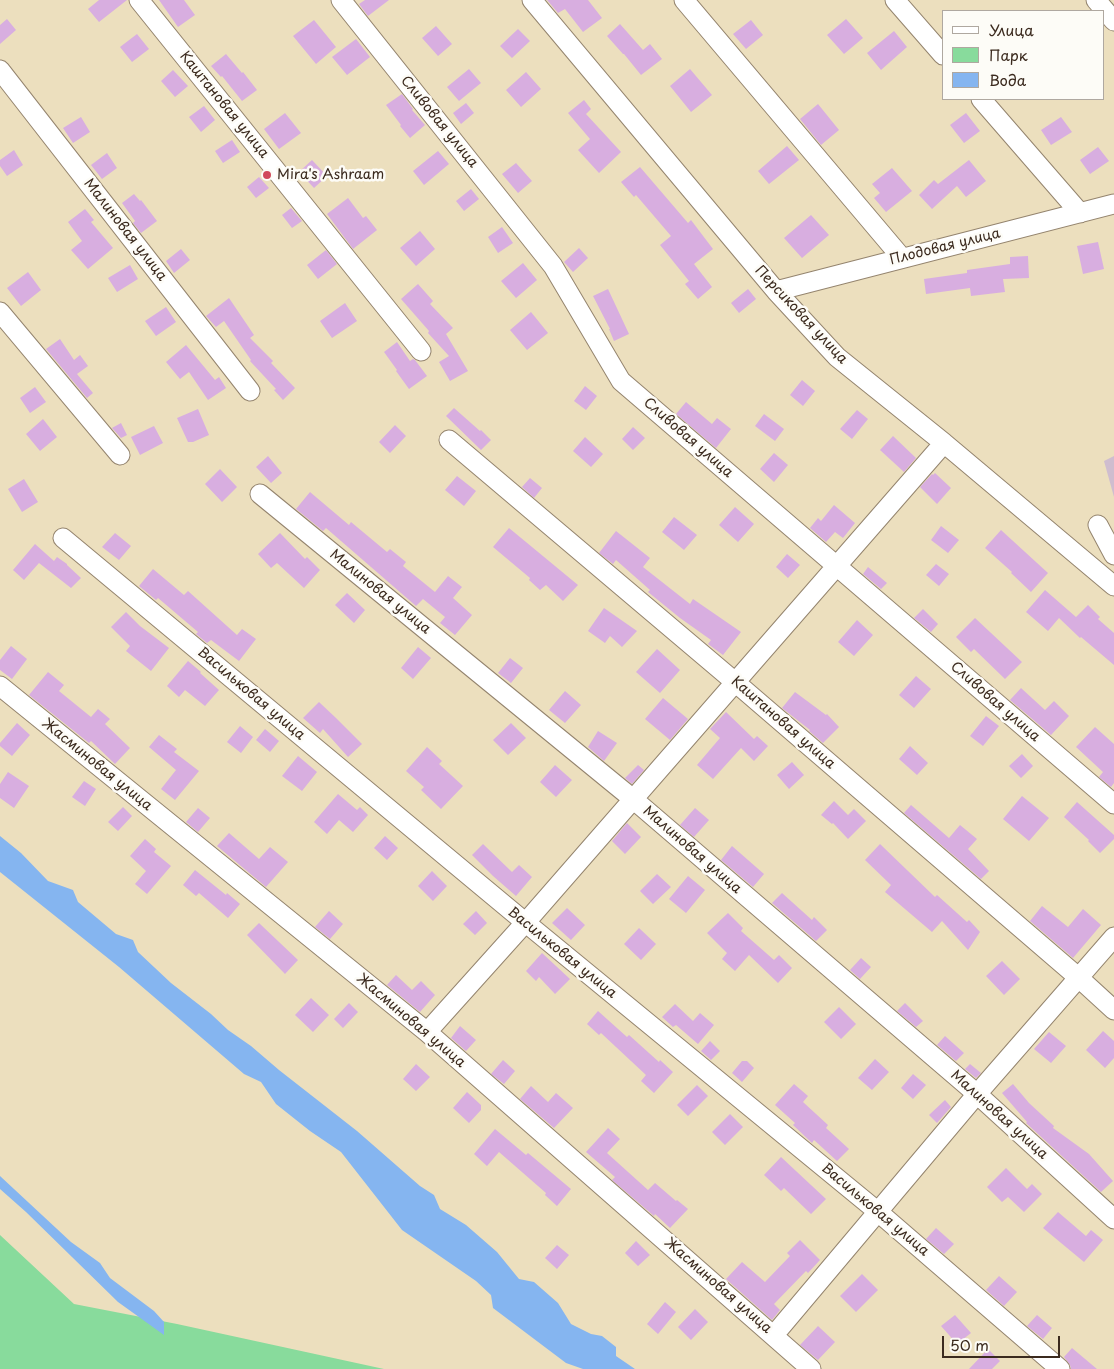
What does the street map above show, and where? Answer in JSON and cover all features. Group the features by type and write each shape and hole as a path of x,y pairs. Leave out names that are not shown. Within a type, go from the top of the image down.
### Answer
{"street":[{"name":"Каштановая улица","path":"140,0 421,351"},
{"name":"Сливовая улица","path":"341,0 554,266 621,381 1114,804"},
{"name":"Персиковая улица","path":"532,0 776,291 838,357 944,443 1114,586"},
{"path":"684,0 902,258"},
{"path":"895,0 942,54"},
{"path":"1096,0 1114,21"},
{"name":"Малиновая улица","path":"0,70 250,391"},
{"path":"982,100 1080,212"},
{"name":"Плодовая улица","path":"776,291 1114,204"},
{"path":"0,312 120,455"},
{"name":"Каштановая улица","path":"449,440 735,682 1114,1010"},
{"path":"426,1032 525,922 944,443"},
{"name":"Малиновая улица","path":"260,494 633,799 977,1094 1114,1219"},
{"path":"1098,525 1114,555"},
{"name":"Васильковая улица","path":"63,538 525,922 877,1211 1060,1369"},
{"name":"Жасминовая улица","path":"0,686 426,1032 811,1369"},
{"path":"774,1335 977,1094 1114,938"}],"shaded area":[{"path":"1114,456 1114,497 1104,461"}],"green space":[{"path":"0,1235 74,1304 177,1324 384,1369 0,1369"}],"water":[{"path":"0,836 21,853 48,881 73,890 78,902 116,934 133,940 138,952 171,983 357,1131 420,1186 434,1195 440,1209 466,1225 497,1252 519,1279 534,1282 558,1303 571,1324 591,1334 602,1336 616,1347 616,1356 635,1369 583,1369 566,1363 493,1308 491,1295 476,1281 402,1230 341,1152 310,1131 276,1104 261,1082 244,1074 119,967 0,872"},
{"path":"0,1176 71,1242 100,1263 110,1278 154,1311 164,1322 164,1335 118,1302 0,1189"}],"building":[{"path":"99,0 127,0 99,22 88,9"},
{"path":"159,0 184,0 195,15 178,27"},
{"path":"365,0 389,0 368,16 359,4"},
{"path":"547,0 588,0 602,18 583,32 565,9 558,13"},
{"path":"7,19 16,30 0,44 0,25"},
{"path":"846,19 863,38 844,54 827,35"},
{"path":"314,20 336,47 316,64 293,36"},
{"path":"751,20 763,35 746,49 733,34"},
{"path":"620,24 643,50 650,44 662,59 641,75 607,36"},
{"path":"436,26 452,44 438,56 422,38"},
{"path":"518,29 530,41 512,58 500,46"},
{"path":"894,31 907,47 881,70 867,53"},
{"path":"137,34 149,49 132,62 120,47"},
{"path":"356,39 370,57 347,75 332,57"},
{"path":"226,54 257,90 242,101 222,76 211,66"},
{"path":"469,69 481,83 459,101 447,87"},
{"path":"690,69 712,95 691,112 670,86"},
{"path":"173,70 188,86 175,97 161,81"},
{"path":"526,72 541,89 521,107 506,90"},
{"path":"402,94 412,110 425,125 410,138 386,105"},
{"path":"584,100 591,109 586,114 621,152 599,173 578,150 590,139 568,113"},
{"path":"466,103 474,113 461,124 453,113"},
{"path":"818,104 839,130 821,145 800,119"},
{"path":"204,106 215,120 201,132 189,117"},
{"path":"285,113 301,133 279,149 264,129"},
{"path":"966,113 980,131 964,143 950,125"},
{"path":"81,117 90,132 73,143 63,128"},
{"path":"1061,117 1072,132 1051,145 1041,130"},
{"path":"232,140 240,152 223,163 215,151"},
{"path":"787,146 799,160 769,184 758,171"},
{"path":"1098,147 1109,161 1090,174 1080,160"},
{"path":"14,150 23,165 7,176 0,166 0,160"},
{"path":"438,151 449,164 424,185 413,171"},
{"path":"107,153 117,168 102,179 91,165"},
{"path":"312,160 327,176 314,188 299,172"},
{"path":"969,160 986,181 966,197 957,186 932,209 919,195 934,180 938,184"},
{"path":"516,163 532,181 518,193 502,174"},
{"path":"640,167 688,223 691,220 713,249 694,264 712,287 698,299 685,284 689,281 660,245 671,236 636,195 634,197 621,182"},
{"path":"892,168 912,191 886,212 874,198 880,193 872,184"},
{"path":"259,177 269,188 256,198 247,187"},
{"path":"471,189 479,199 464,211 456,201"},
{"path":"134,194 157,221 141,233 122,203"},
{"path":"348,198 363,218 366,216 377,230 353,249 327,214"},
{"path":"291,208 302,221 292,228 282,215"},
{"path":"85,209 94,220 91,222 113,248 88,269 71,250 82,241 68,222"},
{"path":"811,215 829,235 802,258 784,238"},
{"path":"502,227 513,243 498,253 488,237"},
{"path":"420,231 435,249 416,266 400,248"},
{"path":"1098,242 1104,269 1083,274 1077,246"},
{"path":"579,248 588,258 573,272 564,262"},
{"path":"181,249 190,260 174,273 166,261"},
{"path":"326,250 337,264 318,279 307,265"},
{"path":"1028,256 1029,278 1003,279 1005,292 971,296 970,288 926,294 924,279 1010,264 1010,257"},
{"path":"523,263 537,280 516,298 501,281"},
{"path":"130,265 138,279 117,292 108,278"},
{"path":"28,272 41,290 21,306 7,288"},
{"path":"418,284 433,301 430,304 453,328 446,334 468,371 450,381 439,362 449,356 401,299"},
{"path":"608,289 629,334 614,341 593,296"},
{"path":"748,289 756,299 739,313 731,303"},
{"path":"229,298 254,335 250,338 273,361 271,363 295,388 283,400 274,390 276,389 250,361 224,321 216,327 206,316"},
{"path":"345,303 357,321 332,338 320,321"},
{"path":"166,307 176,322 156,336 145,321"},
{"path":"531,312 548,333 527,350 510,330"},
{"path":"60,339 74,360 80,355 88,366 77,374 93,393 87,398 46,349"},
{"path":"397,342 410,361 415,360 427,376 409,389 384,352"},
{"path":"186,345 215,380 219,377 226,388 208,400 189,372 180,379 166,362"},
{"path":"802,380 815,391 803,406 790,395"},
{"path":"585,386 597,396 586,410 574,401"},
{"path":"35,387 46,402 30,413 20,398"},
{"path":"686,402 712,424 717,418 731,429 716,448 676,414"},
{"path":"454,408 491,440 481,450 446,416"},
{"path":"198,409 209,435 193,442 188,442 177,418"},
{"path":"857,410 868,419 852,439 840,429"},
{"path":"764,414 784,429 775,441 755,426"},
{"path":"43,419 57,437 40,451 26,434"},
{"path":"121,423 127,435 121,438 112,428"},
{"path":"395,425 406,436 390,453 379,442"},
{"path":"154,426 163,443 140,455 131,437"},
{"path":"633,427 645,438 633,450 622,439"},
{"path":"893,436 916,458 904,472 880,450"},
{"path":"585,437 603,454 591,467 573,451"},
{"path":"774,453 788,465 774,482 760,469"},
{"path":"268,456 282,473 271,483 256,467"},
{"path":"220,469 237,487 222,502 205,484"},
{"path":"935,473 951,488 937,504 920,487"},
{"path":"457,476 476,491 464,506 445,490"},
{"path":"530,478 542,488 534,498 522,487"},
{"path":"24,479 38,502 22,512 8,489"},
{"path":"310,492 349,525 351,522 387,552 390,549 406,562 403,566 435,592 448,576 462,587 453,598 472,615 455,635 440,623 445,617 423,599 416,606 326,528 323,531 296,509"},
{"path":"834,505 855,523 843,538 835,532 826,542 810,528 818,518 821,521"},
{"path":"735,507 754,524 738,542 719,525"},
{"path":"674,517 697,535 684,550 662,532"},
{"path":"941,526 959,540 948,553 931,540"},
{"path":"509,528 578,585 563,601 546,585 540,590 529,580 530,578 493,547"},
{"path":"1001,530 1048,573 1031,592 985,548"},
{"path":"616,531 650,558 643,567 690,604 693,599 741,632 723,655 708,644 711,640 648,592 650,590 616,560 613,564 599,553"},
{"path":"115,533 131,546 119,560 102,547"},
{"path":"280,533 305,559 307,557 320,570 304,588 277,563 271,568 258,554"},
{"path":"35,544 54,561 57,557 67,564 81,578 71,588 39,563 24,580 13,570"},
{"path":"787,554 800,565 788,578 776,567"},
{"path":"936,564 949,574 939,586 926,575"},
{"path":"868,567 887,583 881,589 863,574"},
{"path":"153,569 184,595 188,591 237,635 242,629 256,639 239,661 211,640 207,643 196,634 198,632 158,598 156,600 139,586"},
{"path":"1045,590 1076,617 1088,605 1100,617 1098,619 1114,633 1114,665 1080,638 1059,618 1048,631 1026,612"},
{"path":"347,593 365,610 354,623 335,605"},
{"path":"604,608 637,631 622,647 610,636 605,643 588,631"},
{"path":"923,609 938,624 931,632 914,618"},
{"path":"126,612 140,626 169,648 151,671 126,651 130,646 111,627"},
{"path":"975,618 1022,662 1005,679 974,649 971,652 956,637"},
{"path":"857,620 873,635 854,656 838,642"},
{"path":"11,646 27,659 12,679 0,670 0,660"},
{"path":"418,647 431,658 413,679 401,668"},
{"path":"657,649 680,670 660,693 636,672"},
{"path":"510,658 523,668 511,683 498,673"},
{"path":"188,661 219,690 205,706 185,690 179,697 167,686"},
{"path":"48,672 64,685 59,691 91,717 98,709 110,719 105,724 130,748 115,764 91,741 89,743 29,695"},
{"path":"916,676 931,689 914,708 899,695"},
{"path":"1021,688 1045,710 1054,701 1069,716 1051,735 1010,700"},
{"path":"565,691 581,705 565,723 549,710"},
{"path":"795,692 827,714 839,727 823,743 782,708"},
{"path":"663,698 688,719 670,740 645,719"},
{"path":"319,702 362,744 348,757 323,729 320,733 303,718"},
{"path":"726,712 754,739 757,736 768,746 754,761 741,748 713,779 697,765 720,738 710,729"},
{"path":"986,716 999,726 983,746 970,736"},
{"path":"17,723 30,735 12,756 0,746 0,743"},
{"path":"511,723 526,738 508,755 493,740"},
{"path":"240,726 253,737 241,753 227,742"},
{"path":"1095,727 1114,744 1114,783 1111,787 1099,777 1103,772 1076,747"},
{"path":"265,729 279,741 270,752 256,740"},
{"path":"598,731 617,743 604,761 588,747"},
{"path":"159,735 177,749 174,752 199,771 175,800 161,789 176,770 149,747"},
{"path":"910,746 928,763 917,775 899,759"},
{"path":"427,747 442,761 439,764 463,786 441,809 421,790 424,787 406,771"},
{"path":"1022,754 1033,766 1021,778 1009,766"},
{"path":"298,756 317,772 302,791 282,776"},
{"path":"792,762 804,775 789,789 777,775"},
{"path":"555,765 572,780 556,797 540,782"},
{"path":"638,765 644,770 632,784 625,778"},
{"path":"8,772 29,786 14,808 0,798 0,784"},
{"path":"84,781 96,789 85,806 72,797"},
{"path":"338,794 357,810 360,807 368,815 353,832 339,820 327,834 314,822"},
{"path":"1022,796 1049,818 1029,841 1003,819"},
{"path":"834,801 848,815 854,809 866,821 848,839 833,823 821,815"},
{"path":"1077,802 1114,835 1114,839 1100,853 1064,817"},
{"path":"911,805 949,838 960,825 977,839 968,849 989,871 981,879 904,813"},
{"path":"123,807 132,816 118,831 108,822"},
{"path":"198,808 210,818 198,832 186,822"},
{"path":"695,808 709,820 694,837 680,825"},
{"path":"627,823 641,837 625,854 612,841"},
{"path":"229,833 259,859 270,847 288,862 266,887 217,846"},
{"path":"385,836 398,848 387,860 374,848"},
{"path":"145,839 156,849 154,852 171,866 147,894 135,884 146,871 130,856"},
{"path":"483,844 512,872 519,865 532,877 516,896 472,855"},
{"path":"880,844 935,897 937,895 967,922 969,920 980,932 968,950 942,921 932,932 885,892 891,885 865,860"},
{"path":"732,846 764,874 753,887 721,860"},
{"path":"195,870 240,904 228,918 199,893 196,896 183,885"},
{"path":"432,871 447,886 433,901 418,886"},
{"path":"657,874 671,887 653,904 640,891"},
{"path":"688,876 705,890 686,913 669,899"},
{"path":"782,893 812,920 814,917 827,930 816,941 772,903"},
{"path":"1042,906 1068,927 1083,909 1101,925 1073,958 1030,921"},
{"path":"567,908 585,925 571,940 552,923"},
{"path":"329,911 343,924 330,939 315,927"},
{"path":"476,911 487,923 475,935 463,924"},
{"path":"728,913 743,928 741,931 774,960 779,955 792,968 778,983 749,955 735,971 722,959 727,953 707,933"},
{"path":"259,923 298,960 285,974 247,935"},
{"path":"639,928 656,944 641,960 624,944"},
{"path":"542,953 570,979 555,994 539,977 536,981 526,971"},
{"path":"861,958 871,967 860,979 850,970"},
{"path":"1002,961 1020,979 1004,995 986,976"},
{"path":"396,975 412,990 421,981 435,995 420,1012 387,985"},
{"path":"311,998 329,1015 313,1032 295,1015"},
{"path":"349,1003 358,1012 343,1028 334,1019"},
{"path":"905,1003 923,1021 916,1027 897,1011"},
{"path":"675,1004 693,1021 700,1013 714,1025 698,1044 676,1025 673,1027 662,1017"},
{"path":"839,1007 856,1024 841,1039 824,1022"},
{"path":"598,1011 627,1037 629,1035 673,1072 654,1093 641,1081 646,1075 601,1033 599,1035 587,1024"},
{"path":"460,1026 476,1040 466,1051 451,1038"},
{"path":"1103,1031 1114,1041 1114,1058 1105,1068 1086,1050"},
{"path":"1049,1032 1066,1046 1051,1063 1034,1049"},
{"path":"945,1036 964,1053 956,1061 937,1045"},
{"path":"710,1041 720,1051 711,1060 701,1051"},
{"path":"875,1059 889,1072 872,1090 858,1078"},
{"path":"503,1060 515,1071 504,1084 491,1074"},
{"path":"742,1061 747,1061 754,1068 742,1082 732,1073"},
{"path":"416,1064 430,1077 416,1091 403,1079"},
{"path":"970,1064 981,1073 976,1078 965,1069"},
{"path":"913,1074 926,1085 913,1099 901,1088"},
{"path":"794,1084 808,1096 803,1102 828,1125 826,1128 849,1149 837,1161 814,1140 812,1143 793,1125 795,1123 775,1105"},
{"path":"1013,1084 1029,1103 1054,1126 1053,1128 1089,1154 1113,1181 1101,1192 1026,1123 1002,1093"},
{"path":"697,1085 708,1096 688,1116 677,1105"},
{"path":"531,1086 548,1102 556,1093 573,1108 554,1128 520,1099"},
{"path":"467,1092 481,1105 481,1110 469,1123 453,1108"},
{"path":"945,1100 951,1107 937,1123 929,1115"},
{"path":"730,1114 743,1127 725,1145 712,1132"},
{"path":"608,1128 620,1139 607,1153 648,1190 655,1183 688,1209 670,1228 612,1180 615,1177 586,1152"},
{"path":"495,1129 526,1155 528,1153 571,1189 557,1206 545,1195 546,1193 499,1152 487,1166 474,1154"},
{"path":"781,1157 826,1199 811,1214 784,1188 781,1191 764,1175"},
{"path":"1006,1168 1027,1189 1032,1184 1042,1194 1024,1212 1008,1197 1002,1202 987,1187"},
{"path":"1058,1212 1086,1236 1091,1230 1103,1240 1084,1262 1043,1228"},
{"path":"936,1228 954,1244 944,1254 926,1239"},
{"path":"800,1240 820,1260 808,1273 806,1271 774,1304 780,1310 772,1320 726,1279 742,1262 765,1282 790,1256 787,1253"},
{"path":"636,1241 650,1255 638,1266 625,1253"},
{"path":"557,1245 569,1255 557,1269 545,1258"},
{"path":"862,1274 878,1290 856,1312 840,1296"},
{"path":"999,1276 1017,1292 1004,1306 986,1290"},
{"path":"665,1302 676,1312 658,1334 647,1324"},
{"path":"695,1309 708,1322 691,1340 678,1327"},
{"path":"955,1315 971,1333 957,1344 941,1326"},
{"path":"1037,1315 1052,1328 1043,1339 1027,1326"},
{"path":"818,1326 835,1342 818,1360 800,1345"},
{"path":"1072,1348 1097,1369 1071,1369 1064,1357"},
{"path":"988,1349 1000,1361 992,1369 969,1369"}],"place":[{"name":"Mira's Ashraam","path":"267,175"}]}
